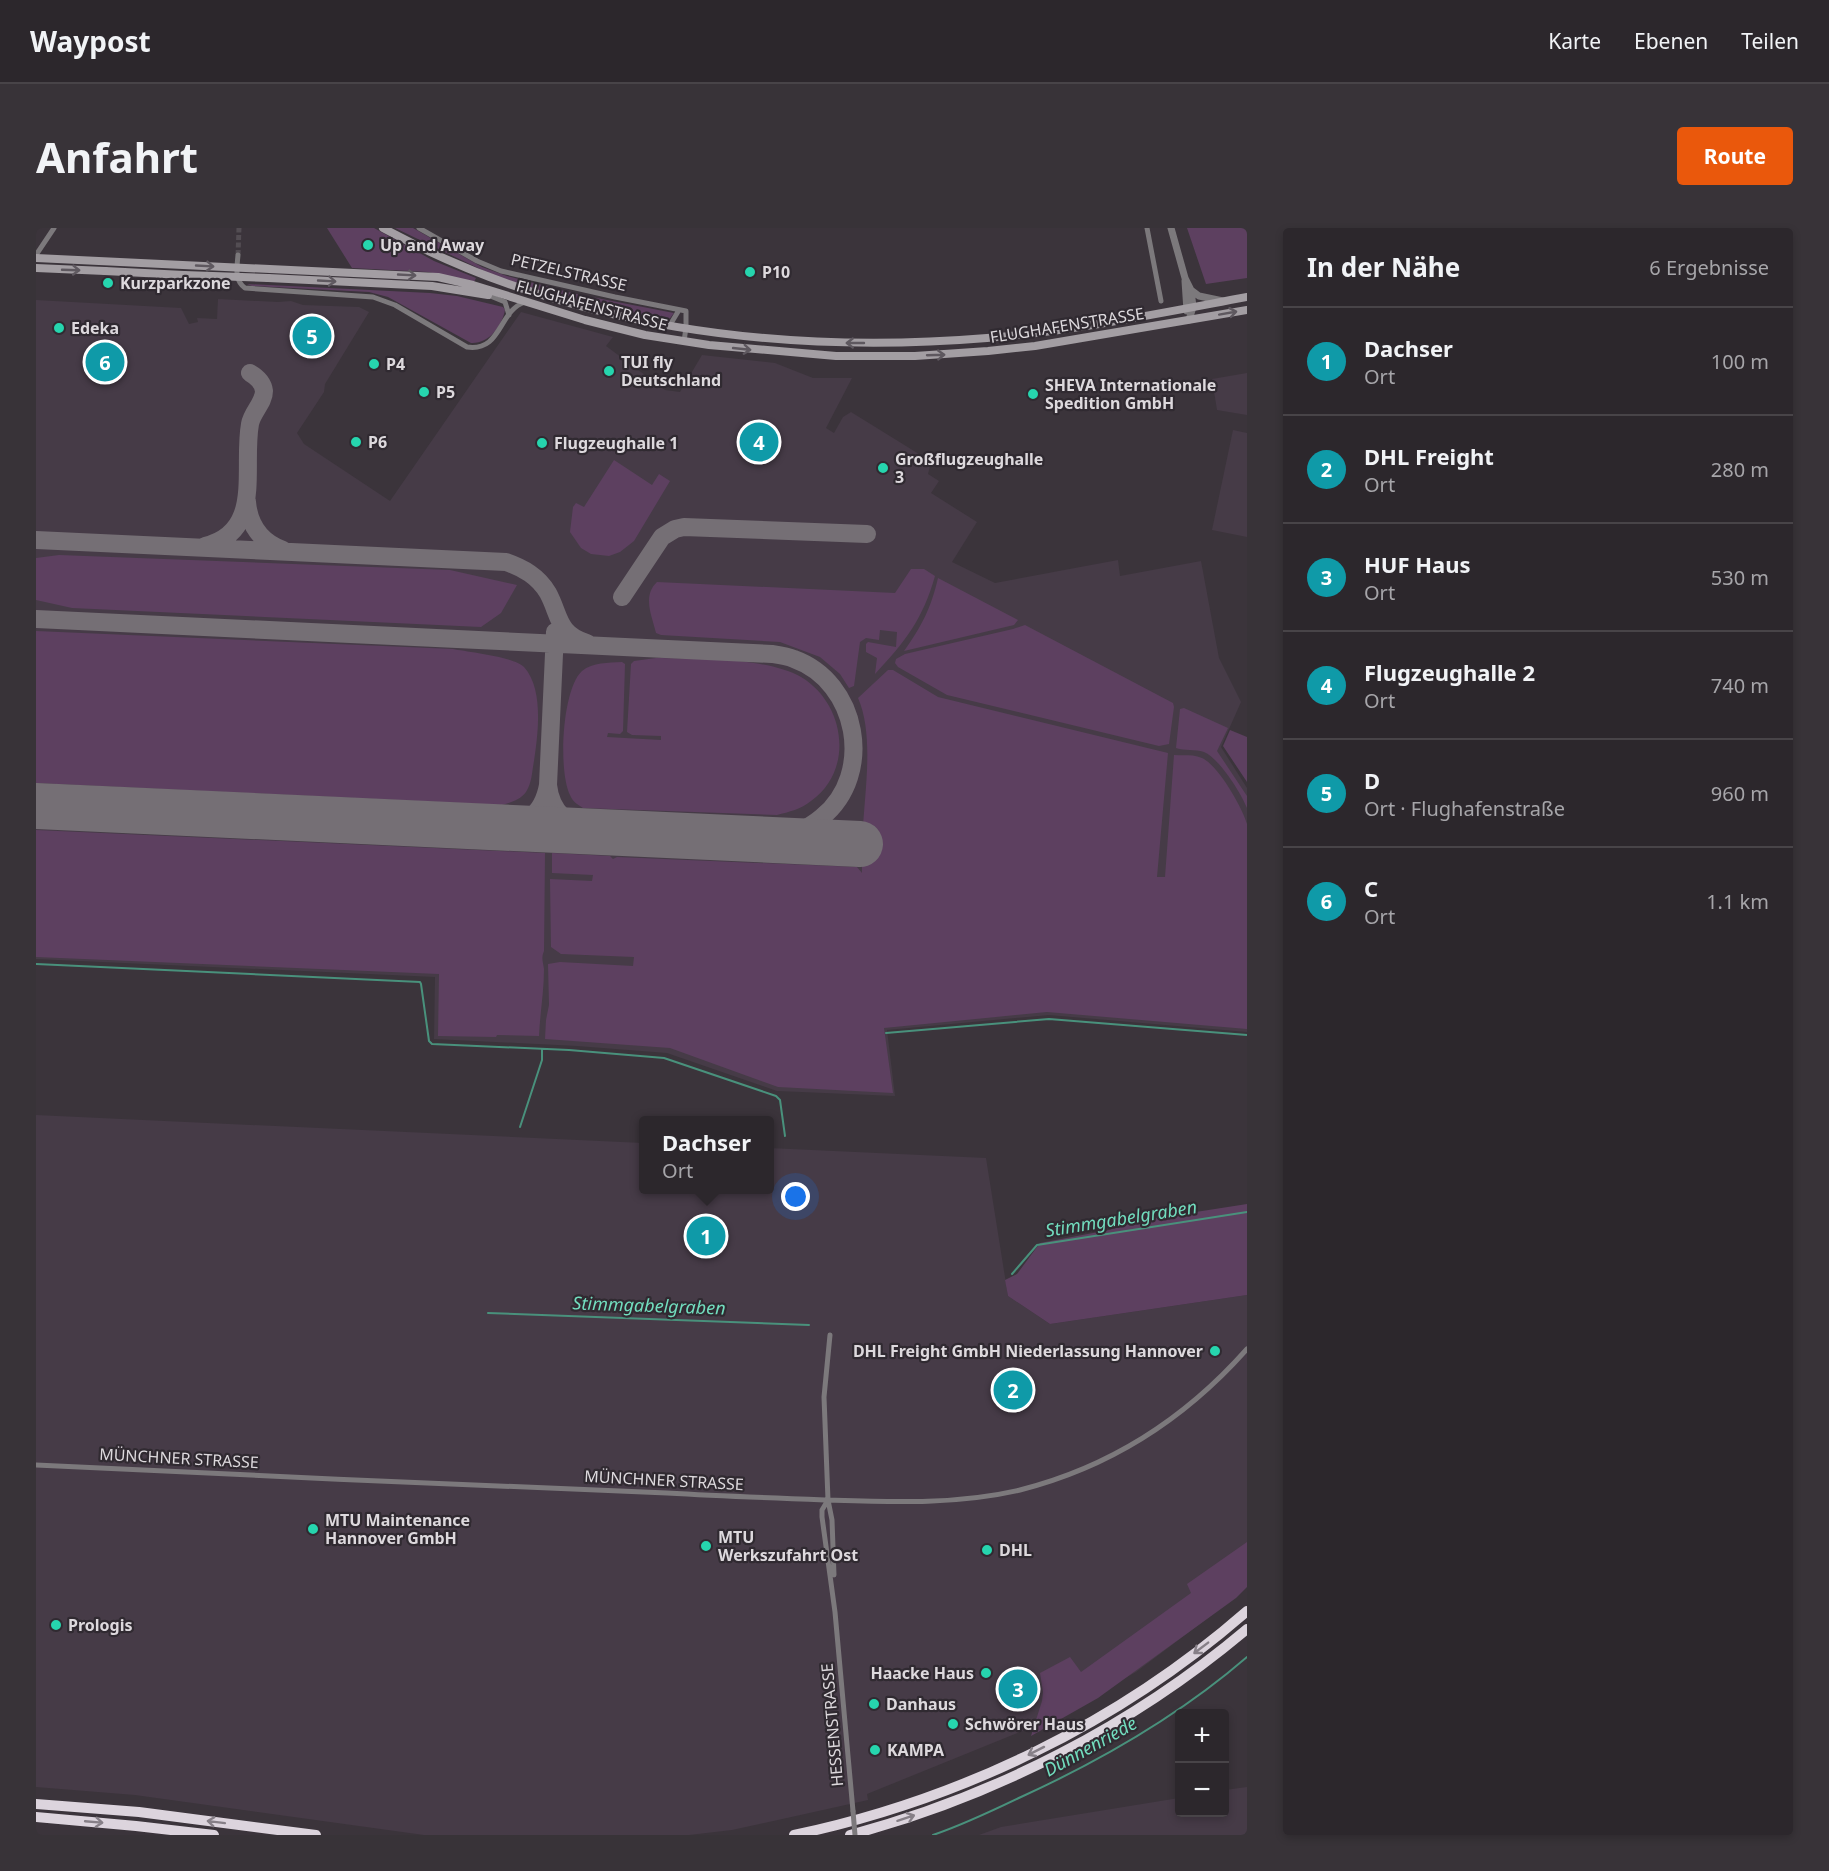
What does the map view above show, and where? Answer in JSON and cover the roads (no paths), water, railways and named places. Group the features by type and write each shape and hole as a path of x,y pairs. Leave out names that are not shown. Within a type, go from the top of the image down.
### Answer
{"highway":[{"path":"794,1835 871,1816 928,1797 1028,1755 1124,1702 1187,1659 1247,1611"},
{"path":"850,1835 933,1810 1034,1768 1168,1691 1247,1629"},
{"path":"36,1804 139,1812 316,1835"},
{"path":"36,1818 214,1835"}],"main road":[{"name":"FLUGHAFENSTRASSE","path":"383,228 442,258 504,283 577,305 670,325 792,341 918,342 1033,334 1247,297"},
{"name":"FLUGHAFENSTRASSE","path":"36,256 429,276 466,283 585,320 645,335 684,342 824,355 925,355 988,351 1035,346 1247,310"},
{"path":"36,268 444,287 507,296"}],"street":[{"path":"36,256 54,228"},
{"name":"PETZELSTRASSE","path":"419,228 477,261 501,271 682,310"},
{"path":"1147,228 1161,301"},
{"path":"1171,228 1185,278 1190,307"},
{"path":"238,255 239,284 245,288 373,297 395,305 467,347 478,347 490,342 518,305 527,302"},
{"path":"1185,278 1191,290 1199,296 1226,301"},
{"path":"1189,320 1191,290"},
{"path":"488,295 505,302 509,315"},
{"path":"670,325 682,310"},
{"path":"682,310 686,327 684,342"},
{"path":"828,1500 824,1397 830,1335"},
{"name":"MÜNCHNER STRASSE","path":"36,1465 828,1500 947,1501 996,1494 1055,1479 1110,1456 1161,1426 1197,1400 1247,1349"},
{"name":"HESSENSTRASSE","path":"828,1500 831,1516 835,1612"},
{"name":"HESSENSTRASSE","path":"828,1500 822,1510 822,1517 835,1612 855,1835"}],"waterway":[{"path":"36,964 420,982 429,1041 432,1044 569,1050 664,1058 776,1096 780,1100 785,1136"},
{"path":"886,1033 1049,1019 1247,1035"},
{"path":"520,1127 542,1060 542,1049"},
{"name":"Stimmgabelgraben","path":"1012,1274 1037,1245 1247,1212"},
{"name":"Stimmgabelgraben","path":"488,1313 809,1325"},
{"name":"Dünnenriede","path":"933,1835 1051,1783 1110,1752 1195,1698 1247,1657"}],"tunnel":[{"path":"238,255 239,228"}],"place":[{"name":"Up and Away","path":"368,245"},
{"name":"P10","path":"750,272"},
{"name":"Kurzparkzone","path":"108,283"},
{"name":"Edeka","path":"59,328"},
{"name":"D","path":"312,336"},
{"name":"C","path":"105,362"},
{"name":"P4","path":"374,364"},
{"name":"TUI fly Deutschland","path":"609,371"},
{"name":"P5","path":"424,392"},
{"name":"SHEVA Internationale Spedition GmbH","path":"1033,394"},
{"name":"P6","path":"356,442"},
{"name":"Flugzeughalle 2","path":"759,442"},
{"name":"Flugzeughalle 1","path":"542,443"},
{"name":"Großflugzeughalle 3","path":"883,468"},
{"name":"Dachser","path":"706,1236"},
{"name":"DHL Freight GmbH Niederlassung Hannover","path":"1215,1351"},
{"name":"DHL Freight","path":"1013,1390"},
{"name":"MTU Maintenance Hannover GmbH","path":"313,1529"},
{"name":"MTU Werkszufahrt Ost","path":"706,1546"},
{"name":"DHL","path":"987,1550"},
{"name":"Prologis","path":"56,1625"},
{"name":"Haacke Haus","path":"986,1673"},
{"name":"HUF Haus","path":"1018,1689"},
{"name":"Danhaus","path":"874,1704"},
{"name":"Schwörer Haus","path":"953,1724"},
{"name":"KAMPA","path":"875,1750"}]}
